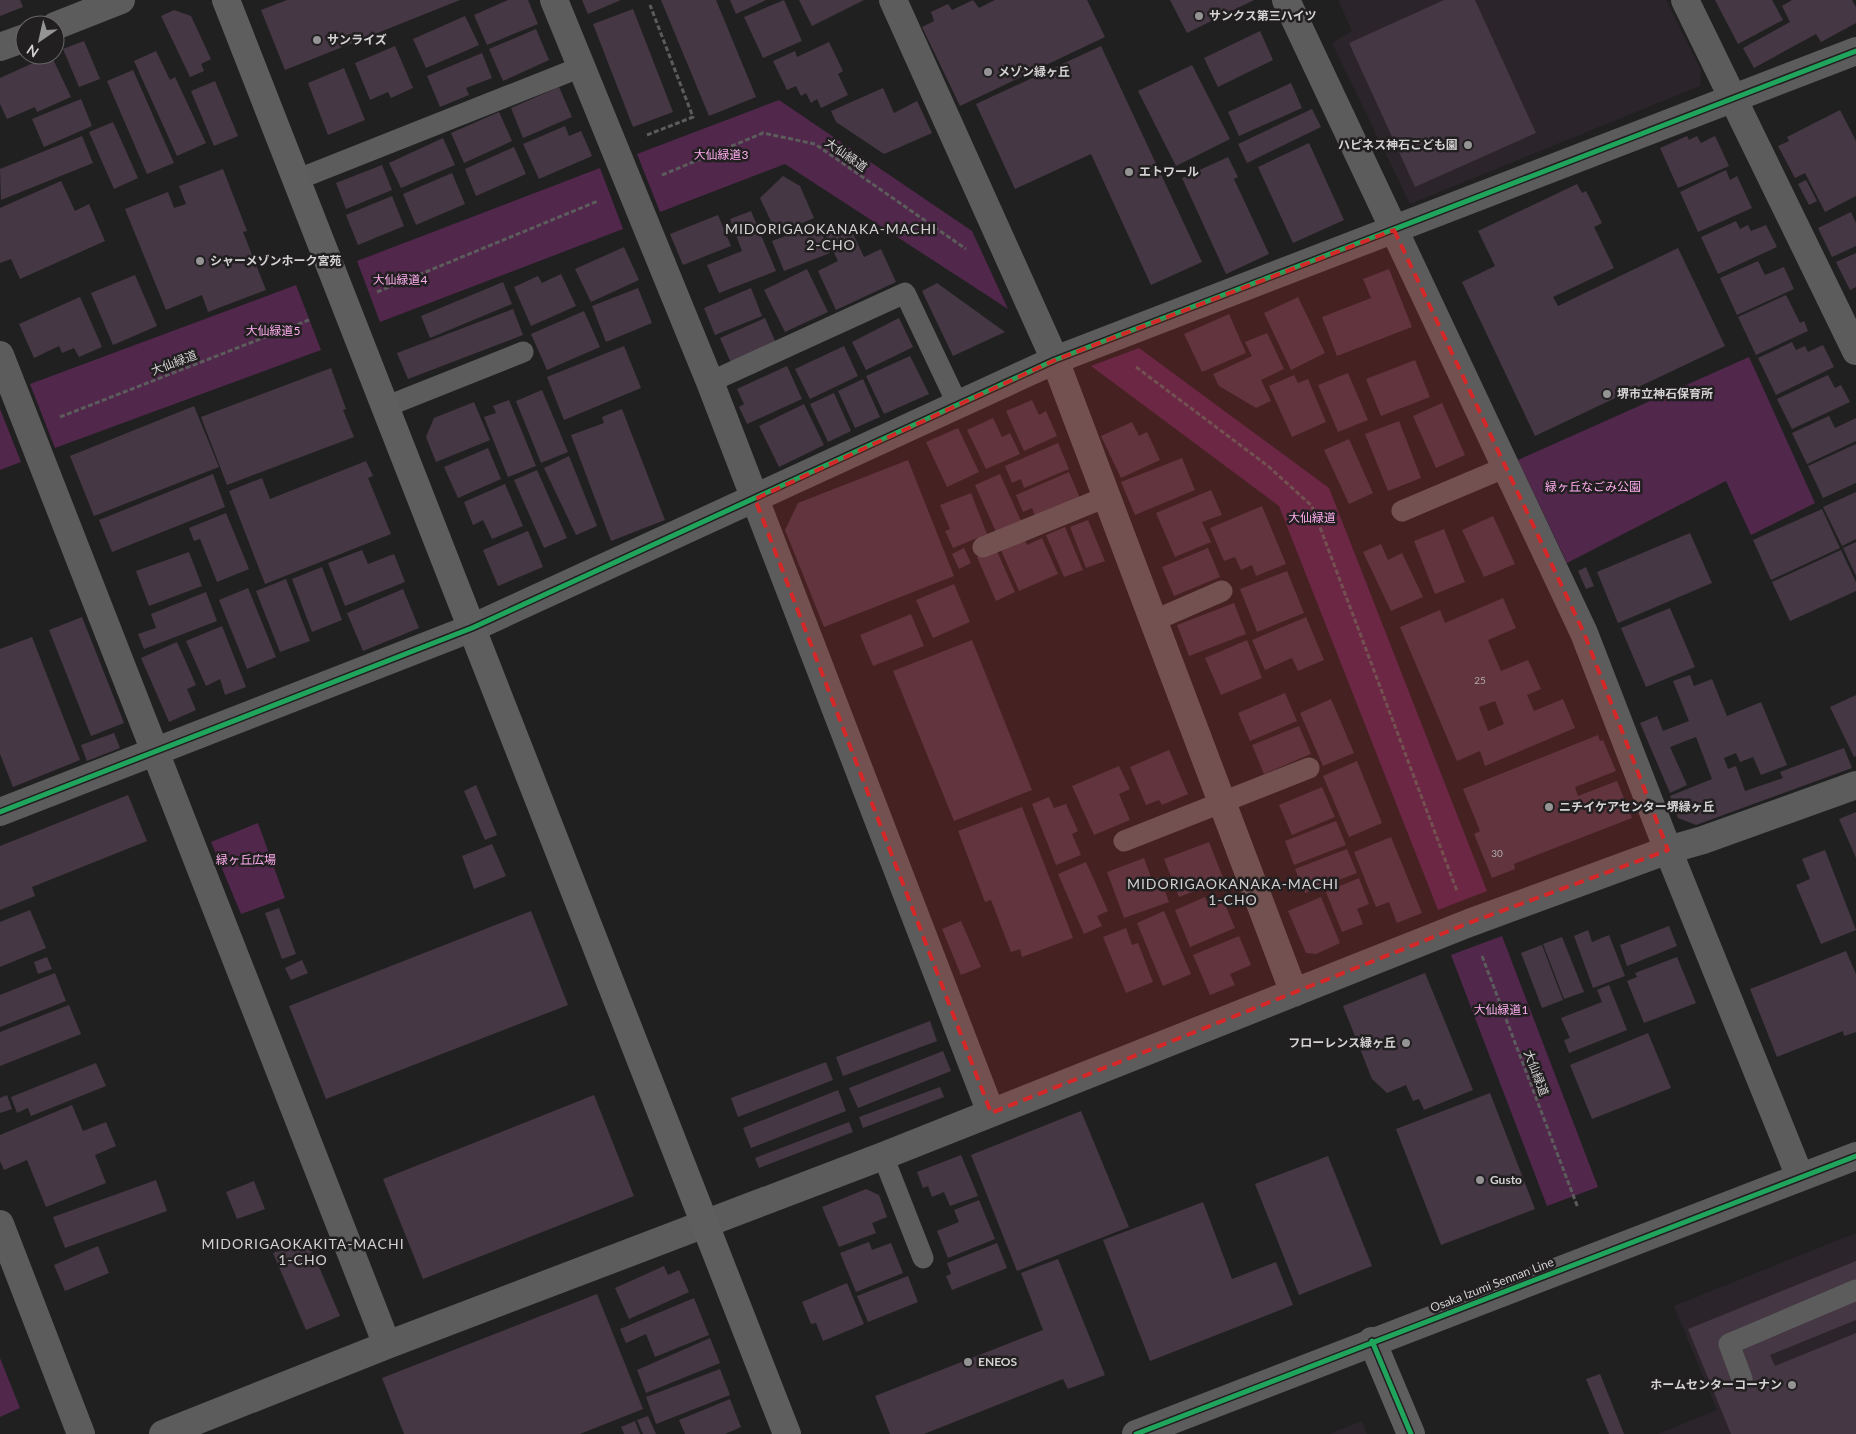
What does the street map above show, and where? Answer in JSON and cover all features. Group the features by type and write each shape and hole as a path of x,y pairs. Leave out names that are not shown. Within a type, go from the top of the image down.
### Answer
{"main road":[{"name":"Osaka Izumi Sennan Line","path":"1136,1434 1372,1341 1856,1156"}],"street":[{"path":"65,22 121,0"},
{"path":"226,0 787,1434"},
{"path":"554,0 710,382 991,1113"},
{"path":"893,0 1055,360 1294,993"},
{"path":"1286,0 1584,633 1668,850 1800,1177"},
{"path":"1685,0 1856,351"},
{"path":"0,47 15,42"},
{"path":"0,812 472,628 1055,360 1856,51"},
{"path":"0,355 154,753 387,1344"},
{"path":"163,1434 387,1344 883,1156 1469,923 1668,850 1703,840 1856,785"},
{"path":"0,1224 81,1434"},
{"path":"1372,1341 1411,1434"}],"lane":[{"path":"296,180 581,66"},
{"path":"710,382 905,292 958,405"},
{"path":"385,407 524,352"},
{"path":"1402,511 1506,467"},
{"path":"983,546 1106,496"},
{"path":"1153,621 1222,591"},
{"path":"1124,841 1309,768"},
{"path":"883,1156 924,1258"},
{"path":"1742,1379 1729,1344 1856,1290"}],"path":[{"path":"614,148 693,117 650,5"},
{"path":"370,296 601,200"},
{"path":"1128,361 1268,466 1312,506 1458,892"}],"highlighted area":[{"path":"1394,230 1584,633 1668,850 1469,923 991,1113 755,499 1055,360"}],"shaded area":[{"name":"ハピネス神石こども園","path":"1338,0 1666,0 1701,70 1700,86 1410,204 1332,43 1352,31"},
{"path":"1856,1233 1856,1434 1658,1434 1717,1410 1674,1306"},
{"path":"1362,1421 1367,1434 1329,1434"}],"green space":[{"name":"大仙緑道3","path":"779,100 972,231 1008,309 785,164 660,212 637,154"},
{"name":"大仙緑道4","path":"600,168 623,229 380,322 357,261"},
{"name":"大仙緑道5","path":"296,285 321,350 55,448 30,384"},
{"name":"大仙緑道","path":"1139,348 1329,488 1487,891 1438,910 1279,506 1091,366"},
{"name":"緑ヶ丘なごみ公園","path":"1749,357 1815,503 1751,535 1726,481 1567,563 1518,460"},
{"path":"0,409 21,462 0,470"},
{"name":"緑ヶ丘広場","path":"258,823 285,898 241,914 211,842"},
{"name":"大仙緑道1","path":"1502,936 1598,1187 1547,1206 1451,955"},
{"path":"0,1358 20,1408 0,1417"}],"building":[{"path":"0,0 20,0 23,7 0,16"},
{"name":"サンライズ","path":"287,0 460,0 285,70 261,10"},
{"path":"508,0 528,0 538,24 487,45 474,15"},
{"path":"582,0 621,0 588,14"},
{"path":"661,0 716,0 756,97 709,116"},
{"path":"730,0 766,0 736,14"},
{"path":"784,0 802,41 763,58 744,17"},
{"path":"799,0 864,0 812,26"},
{"name":"メゾン緑ヶ丘","path":"973,0 979,8 995,0 1087,0 1105,37 960,106 922,27 934,21 931,12 948,4 952,10"},
{"name":"サンクス第三ハイツ","path":"1170,0 1254,0 1187,33"},
{"path":"1444,0 1475,0 1536,133 1415,187 1349,43"},
{"path":"1715,0 1772,0 1783,20 1738,44"},
{"path":"1792,0 1852,0 1856,7 1856,23 1821,42 1816,34 1754,68 1743,48 1790,22 1782,6"},
{"path":"633,9 673,112 633,127 593,24"},
{"path":"174,10 191,16 211,59 201,64 204,71 190,77 161,16"},
{"path":"465,16 479,45 426,68 413,39"},
{"path":"536,29 549,60 503,81 489,49"},
{"path":"1260,31 1273,60 1218,87 1204,58"},
{"path":"84,41 100,79 79,87 65,54 65,48"},
{"path":"829,42 843,71 838,74 848,95 821,108 817,99 811,103 806,93 801,96 796,86 787,90 773,61 795,51 797,57"},
{"path":"395,46 413,88 391,98 388,92 370,100 355,63"},
{"name":"エトワール","path":"1101,46 1202,262 1151,285 1091,154 1015,189 976,104"},
{"path":"156,51 170,80 175,77 206,143 177,156 134,61"},
{"path":"482,53 492,78 466,88 469,95 440,107 427,76"},
{"path":"29,65 56,65 71,97 37,112 35,107 7,119 0,104 0,78"},
{"path":"1192,65 1230,139 1176,166 1138,91"},
{"path":"344,68 365,120 328,135 308,83"},
{"path":"133,70 174,163 147,174 107,81"},
{"path":"215,81 238,136 214,146 191,91"},
{"path":"1291,83 1302,108 1239,136 1228,112"},
{"path":"559,87 572,117 523,138 511,108"},
{"path":"883,88 894,113 917,101 932,133 884,154 836,122 831,111"},
{"path":"81,99 92,126 44,147 32,119"},
{"path":"1312,109 1321,127 1247,163 1238,144"},
{"path":"1840,110 1856,141 1856,196 1825,212 1805,173 1795,178 1778,146 1789,141 1787,137"},
{"path":"499,112 512,141 464,163 451,133"},
{"path":"113,122 138,178 114,189 89,132"},
{"path":"565,126 569,136 581,131 592,156 539,179 523,144"},
{"path":"82,136 93,163 1,200 0,169"},
{"path":"1687,136 1689,140 1697,136 1701,143 1715,136 1729,166 1678,188 1660,148"},
{"path":"443,138 455,165 401,188 389,163"},
{"path":"1309,143 1344,220 1293,243 1258,167"},
{"path":"514,147 526,174 476,196 465,169"},
{"path":"1228,157 1238,177 1234,179 1269,254 1226,274 1182,178"},
{"path":"382,165 392,190 346,209 336,183"},
{"name":"シャーメゾンホーク宮苑","path":"223,169 247,231 243,232 266,290 208,312 202,295 166,310 125,209 168,192 174,208 186,204 179,186"},
{"path":"1726,170 1730,180 1737,176 1752,208 1698,232 1680,192"},
{"path":"452,173 465,204 416,225 403,194"},
{"path":"783,176 800,186 814,218 777,234 760,198"},
{"path":"1806,180 1817,201 1809,205 1798,184"},
{"path":"61,181 75,211 89,204 105,241 20,279 11,259 0,263 0,208"},
{"path":"1577,184 1582,193 1586,191 1602,223 1594,227 1614,268 1553,297 1558,306 1678,248 1725,346 1535,436 1462,282 1495,266 1478,231"},
{"path":"392,196 404,226 358,245 346,215"},
{"path":"751,211 776,271 719,293 707,265 742,251 730,219"},
{"path":"1851,212 1856,223 1856,246 1832,257 1818,228"},
{"path":"718,215 731,246 683,265 670,234"},
{"path":"1736,221 1740,229 1748,225 1751,231 1766,225 1777,247 1718,274 1701,237"},
{"path":"848,223 864,257 881,249 896,282 836,310 818,271 838,261 825,234"},
{"path":"818,224 830,253 784,271 772,241"},
{"path":"624,247 639,280 591,302 575,269"},
{"path":"1856,253 1856,287 1850,290 1836,262"},
{"path":"1758,261 1765,275 1784,267 1794,289 1737,315 1720,278"},
{"path":"807,269 828,312 785,332 764,290"},
{"path":"1389,269 1412,327 1337,356 1322,317 1371,298 1363,279"},
{"path":"561,274 576,306 531,326 514,287 538,276 542,283"},
{"path":"135,275 157,326 113,345 91,293"},
{"path":"503,282 512,304 430,338 421,316"},
{"path":"937,283 1005,332 953,356 922,291"},
{"path":"638,288 652,323 606,342 592,306"},
{"path":"751,288 762,316 715,335 704,308"},
{"path":"1786,295 1800,323 1804,321 1808,331 1756,355 1738,317"},
{"path":"80,297 102,347 79,357 74,348 62,353 59,346 34,358 19,324"},
{"path":"1298,297 1325,353 1291,370 1264,313"},
{"path":"513,309 523,335 408,379 397,353"},
{"path":"584,311 600,347 547,370 531,334"},
{"path":"1229,314 1246,353 1202,372 1184,334"},
{"path":"765,318 776,343 731,363 720,338"},
{"path":"899,318 913,347 866,370 852,342"},
{"path":"1267,333 1284,369 1261,380 1271,401 1256,408 1219,386 1213,374 1252,356 1245,342"},
{"path":"1792,342 1796,350 1805,346 1808,352 1823,345 1834,367 1776,395 1758,358"},
{"path":"624,346 641,388 564,420 547,377"},
{"path":"844,346 858,376 810,399 795,369"},
{"path":"910,356 929,394 884,414 866,376"},
{"path":"1415,360 1430,397 1381,416 1366,379"},
{"path":"787,366 802,399 747,424 739,407 744,404 737,389"},
{"path":"331,368 346,409 343,410 354,437 227,485 201,417"},
{"path":"1348,373 1368,420 1338,432 1318,385"},
{"path":"1294,375 1298,383 1308,379 1326,422 1292,437 1269,386"},
{"path":"1828,375 1835,388 1841,385 1850,402 1792,429 1777,399"},
{"path":"863,379 880,417 855,428 838,391"},
{"path":"542,390 568,452 541,463 516,401"},
{"path":"834,393 851,431 828,442 810,404"},
{"path":"509,400 536,466 508,477 484,417 496,413 493,406"},
{"path":"1032,400 1039,415 1046,411 1057,436 1024,451 1006,411"},
{"path":"474,402 490,440 436,462 426,437 434,418"},
{"path":"1442,403 1465,455 1436,468 1413,416"},
{"path":"804,404 824,445 779,467 759,426"},
{"path":"194,406 219,467 94,516 70,456"},
{"path":"622,409 665,520 611,541 571,435 604,423 602,417"},
{"path":"1829,416 1835,428 1856,418 1856,441 1807,464 1792,433"},
{"path":"993,418 1002,437 1010,433 1020,454 986,469 967,430"},
{"path":"1399,421 1421,478 1388,491 1365,434"},
{"path":"1132,422 1139,436 1147,432 1160,460 1121,478 1101,436"},
{"path":"958,428 979,472 947,487 926,442"},
{"path":"1349,439 1373,493 1349,504 1324,450"},
{"path":"1058,443 1069,469 1024,488 1021,479 1012,483 1005,466"},
{"path":"1856,444 1856,483 1823,498 1808,466"},
{"path":"488,448 501,479 458,498 444,467"},
{"path":"569,456 597,526 576,535 544,468"},
{"path":"1182,458 1195,490 1135,515 1121,482"},
{"path":"908,460 954,576 824,627 785,530 798,503"},
{"path":"366,461 373,476 368,478 391,534 265,584 229,491 262,478 270,499"},
{"path":"537,470 567,538 544,548 514,480"},
{"path":"1069,472 1080,498 1035,516 1032,508 1023,512 1016,495"},
{"path":"213,474 225,507 112,552 99,520"},
{"path":"1000,474 1021,521 996,532 975,485"},
{"path":"505,484 523,526 492,539 483,520 473,525 464,502"},
{"path":"1211,490 1222,515 1202,522 1211,542 1175,557 1156,513"},
{"path":"1856,492 1856,539 1842,546 1823,507"},
{"path":"971,493 987,534 953,548 945,531 950,529 940,505"},
{"path":"1262,506 1286,564 1256,576 1252,565 1241,570 1235,557 1224,561 1210,528"},
{"path":"1822,509 1840,548 1771,580 1753,540"},
{"path":"226,513 249,569 217,582 200,539 194,541 189,528"},
{"path":"1493,516 1515,564 1484,577 1462,530"},
{"path":"1088,520 1105,561 1086,568 1070,527"},
{"path":"1065,527 1083,570 1064,577 1046,535"},
{"path":"1444,529 1465,582 1435,594 1414,541"},
{"path":"528,531 543,567 498,586 483,550"},
{"path":"1690,533 1712,583 1618,623 1597,572"},
{"path":"1024,538 1027,545 1042,538 1058,574 1019,591 1000,548"},
{"path":"1856,542 1856,576 1843,548"},
{"path":"1381,544 1388,560 1402,553 1423,597 1391,611 1363,552"},
{"path":"964,548 971,563 959,569 952,554"},
{"path":"1208,548 1220,577 1174,596 1162,567"},
{"path":"996,549 1015,592 996,601 977,557"},
{"path":"362,550 368,564 394,554 405,582 345,606 328,563"},
{"path":"1841,550 1856,582 1856,591 1790,621 1772,582"},
{"path":"189,552 202,586 149,606 136,571"},
{"path":"322,567 342,620 312,632 292,579"},
{"path":"1586,567 1594,586 1586,589 1578,571"},
{"path":"1287,571 1304,613 1257,632 1240,589"},
{"path":"286,579 310,641 280,652 256,591"},
{"path":"954,584 970,622 933,638 916,600"},
{"path":"248,588 276,657 247,669 219,600"},
{"path":"403,589 419,628 363,651 347,613"},
{"path":"206,592 217,621 144,649 138,634 156,628 151,614"},
{"path":"1503,598 1516,628 1488,640 1501,671 1528,660 1541,689 1527,695 1534,711 1563,699 1575,728 1485,766 1480,751 1457,761 1400,627 1440,610 1445,623","holes":["1495,701 1504,724 1488,731 1479,707"]},
{"path":"1234,603 1246,634 1189,656 1177,625"},
{"path":"1670,608 1695,667 1646,687 1621,628"},
{"path":"911,614 924,646 873,666 860,635"},
{"path":"82,617 124,723 91,736 49,630"},
{"path":"1306,617 1324,660 1298,671 1292,658 1265,670 1252,640"},
{"path":"222,626 246,687 225,695 220,679 206,686 186,641"},
{"path":"32,637 80,760 13,787 0,754 0,649"},
{"path":"972,640 1032,790 954,821 893,671"},
{"path":"1247,640 1262,678 1221,695 1205,658"},
{"path":"177,642 196,685 187,689 196,710 169,722 141,658"},
{"path":"1690,675 1694,686 1712,679 1727,716 1761,702 1787,765 1761,775 1753,757 1740,762 1736,753 1724,758 1728,769 1736,766 1745,791 1783,778 1780,772 1844,748 1852,768 1696,825 1678,818 1670,796 1712,779 1696,737 1670,747 1687,785 1670,793 1640,723 1657,716 1663,731 1689,721 1673,681"},
{"path":"1285,693 1297,721 1250,741 1238,713"},
{"path":"1856,695 1856,756 1854,757 1830,707"},
{"path":"1331,699 1354,753 1323,766 1300,713"},
{"path":"1299,726 1311,754 1264,774 1252,745"},
{"path":"114,733 120,748 87,761 81,745"},
{"name":"ニチイケアセンター堺緑ヶ丘","path":"1598,735 1600,741 1603,740 1616,771 1575,787 1578,796 1617,781 1632,818 1514,864 1515,869 1492,878 1474,834 1480,831 1463,789"},
{"path":"1169,750 1188,794 1162,805 1159,800 1146,805 1130,767"},
{"path":"1357,761 1382,823 1349,837 1323,776"},
{"path":"1119,766 1130,789 1119,794 1130,820 1094,835 1072,786"},
{"path":"476,785 497,835 485,840 464,791"},
{"path":"1322,787 1335,817 1292,835 1279,805"},
{"path":"128,795 147,841 32,887 35,896 0,910 0,846"},
{"path":"1049,797 1054,808 1066,804 1078,831 1072,834 1081,855 1056,865 1032,804"},
{"path":"1022,807 1073,938 1022,957 1020,949 1011,952 991,900 985,902 958,831"},
{"path":"1856,812 1856,858 1839,819"},
{"path":"1336,821 1346,845 1294,865 1285,841"},
{"path":"1391,837 1422,913 1397,923 1389,902 1376,907 1354,852"},
{"path":"1209,842 1224,880 1179,897 1164,859"},
{"path":"492,844 506,876 474,889 462,856"},
{"path":"1347,849 1357,873 1305,893 1295,869"},
{"path":"1825,850 1856,930 1821,944 1796,885 1810,879 1802,859"},
{"path":"1144,858 1152,880 1160,877 1169,902 1124,918 1107,872"},
{"path":"1086,862 1108,911 1097,916 1102,926 1084,934 1058,874"},
{"path":"1359,878 1369,904 1357,909 1363,924 1342,932 1326,892"},
{"path":"1205,897 1209,907 1224,902 1235,928 1190,947 1175,910"},
{"path":"1321,897 1340,943 1316,954 1306,953 1288,911"},
{"path":"279,908 296,954 282,959 265,913"},
{"path":"30,910 46,948 0,967 0,922"},
{"path":"531,911 568,1005 326,1099 289,1006"},
{"path":"1164,911 1191,974 1163,986 1137,923"},
{"path":"961,921 981,967 961,975 942,929"},
{"path":"1669,926 1677,946 1627,966 1620,945"},
{"path":"1126,928 1132,945 1138,943 1153,982 1126,993 1103,937"},
{"path":"1588,930 1592,942 1609,935 1625,976 1593,988 1574,936"},
{"path":"1239,936 1251,965 1230,974 1235,985 1210,995 1193,955"},
{"path":"1562,937 1584,992 1564,999 1543,944"},
{"path":"1542,945 1563,1000 1542,1008 1521,953"},
{"path":"1846,951 1856,974 1856,1032 1844,1036 1843,1031 1777,1057 1750,989"},
{"path":"47,957 52,969 38,974 34,962"},
{"path":"1677,957 1696,1003 1644,1023 1627,981 1637,977 1635,973"},
{"path":"302,960 308,973 291,980 285,968"},
{"path":"55,973 66,1001 0,1027 0,995"},
{"name":"フローレンス緑ヶ丘","path":"1425,973 1473,1090 1424,1110 1419,1099 1413,1101 1406,1085 1387,1093 1372,1079 1343,1006"},
{"path":"1609,985 1627,1030 1569,1053 1564,1040 1570,1038 1561,1018 1602,1002 1597,990"},
{"path":"69,1005 81,1034 0,1066 0,1032"},
{"path":"930,1021 937,1041 843,1076 836,1057"},
{"path":"1648,1033 1671,1088 1592,1119 1570,1065"},
{"path":"943,1051 951,1071 858,1108 849,1088"},
{"path":"826,1062 833,1080 738,1117 731,1098"},
{"path":"96,1063 106,1086 31,1116 28,1108 17,1113 11,1097"},
{"path":"940,1087 944,1097 863,1128 859,1117"},
{"path":"838,1090 846,1111 751,1148 743,1128"},
{"path":"1490,1093 1535,1209 1441,1245 1396,1129"},
{"path":"7,1095 12,1109 0,1113 0,1098"},
{"path":"594,1095 634,1196 423,1279 383,1179"},
{"path":"72,1105 83,1131 106,1122 116,1146 95,1155 106,1183 46,1207 27,1160 4,1170 0,1161 0,1135"},
{"path":"1081,1111 1129,1227 1017,1271 971,1155"},
{"path":"849,1122 853,1132 759,1168 755,1158"},
{"path":"961,1155 978,1196 950,1206 944,1192 932,1197 928,1186 923,1188 917,1172"},
{"path":"1328,1156 1372,1266 1299,1295 1255,1184"},
{"path":"156,1180 167,1211 65,1248 53,1217"},
{"path":"254,1181 265,1209 237,1219 226,1192"},
{"path":"866,1189 879,1195 887,1217 872,1223 876,1233 839,1247 822,1207"},
{"path":"979,1200 995,1239 948,1258 937,1231 959,1222 954,1210"},
{"path":"1203,1202 1232,1279 1276,1262 1293,1305 1150,1361 1103,1240"},
{"path":"307,1239 340,1316 306,1330 273,1253"},
{"path":"869,1242 872,1250 891,1243 903,1273 856,1292 840,1253"},
{"path":"997,1243 1007,1268 952,1290 946,1276 951,1274 947,1263"},
{"path":"98,1246 109,1273 65,1291 54,1265"},
{"path":"1058,1259 1105,1375 1068,1389 1063,1379 924,1434 890,1434 875,1396 1043,1330 1021,1273"},
{"path":"1856,1261 1856,1320 1770,1355 1775,1366 1856,1333 1856,1434 1731,1434 1688,1329"},
{"path":"664,1266 668,1275 679,1270 689,1292 629,1319 615,1288"},
{"path":"908,1276 918,1302 868,1322 857,1296"},
{"path":"847,1283 864,1324 823,1341 816,1323 811,1324 802,1302"},
{"path":"597,1294 643,1409 580,1434 404,1434 382,1378"},
{"path":"694,1298 709,1335 655,1357 646,1334 626,1343 620,1329"},
{"path":"710,1338 720,1363 646,1393 637,1370"},
{"path":"720,1369 730,1395 656,1424 646,1397"},
{"path":"1600,1374 1624,1434 1609,1434 1586,1379"},
{"path":"730,1399 741,1427 725,1434 685,1434 679,1420"},
{"path":"648,1416 656,1434 643,1434 637,1420"},
{"path":"635,1421 640,1434 624,1434 621,1427"}],"cycle path":[{"path":"0,812 472,628 1055,360 1856,51"},
{"path":"1136,1434 1856,1156"},
{"path":"1372,1341 1411,1434"}],"place":[{"name":"サンクス第三ハイツ","path":"1199,16"},
{"name":"サンライズ","path":"317,40"},
{"name":"メゾン緑ヶ丘","path":"988,72"},
{"name":"ハピネス神石こども園","path":"1468,145"},
{"name":"エトワール","path":"1129,172"},
{"name":"シャーメゾンホーク宮苑","path":"200,261"},
{"name":"堺市立神石保育所","path":"1607,394"},
{"name":"ニチイケアセンター堺緑ヶ丘","path":"1549,807"},
{"name":"フローレンス緑ヶ丘","path":"1406,1043"},
{"name":"Gusto","path":"1480,1180"},
{"name":"ENEOS","path":"968,1362"},
{"name":"ホームセンターコーナン","path":"1792,1385"}],"district":[{"name":"MIDORIGAOKANAKA-MACHI 2-CHO","path":"831,237"},
{"name":"MIDORIGAOKANAKA-MACHI 1-CHO","path":"1233,892"},
{"name":"MIDORIGAOKAKITA-MACHI 1-CHO","path":"303,1252"}]}
